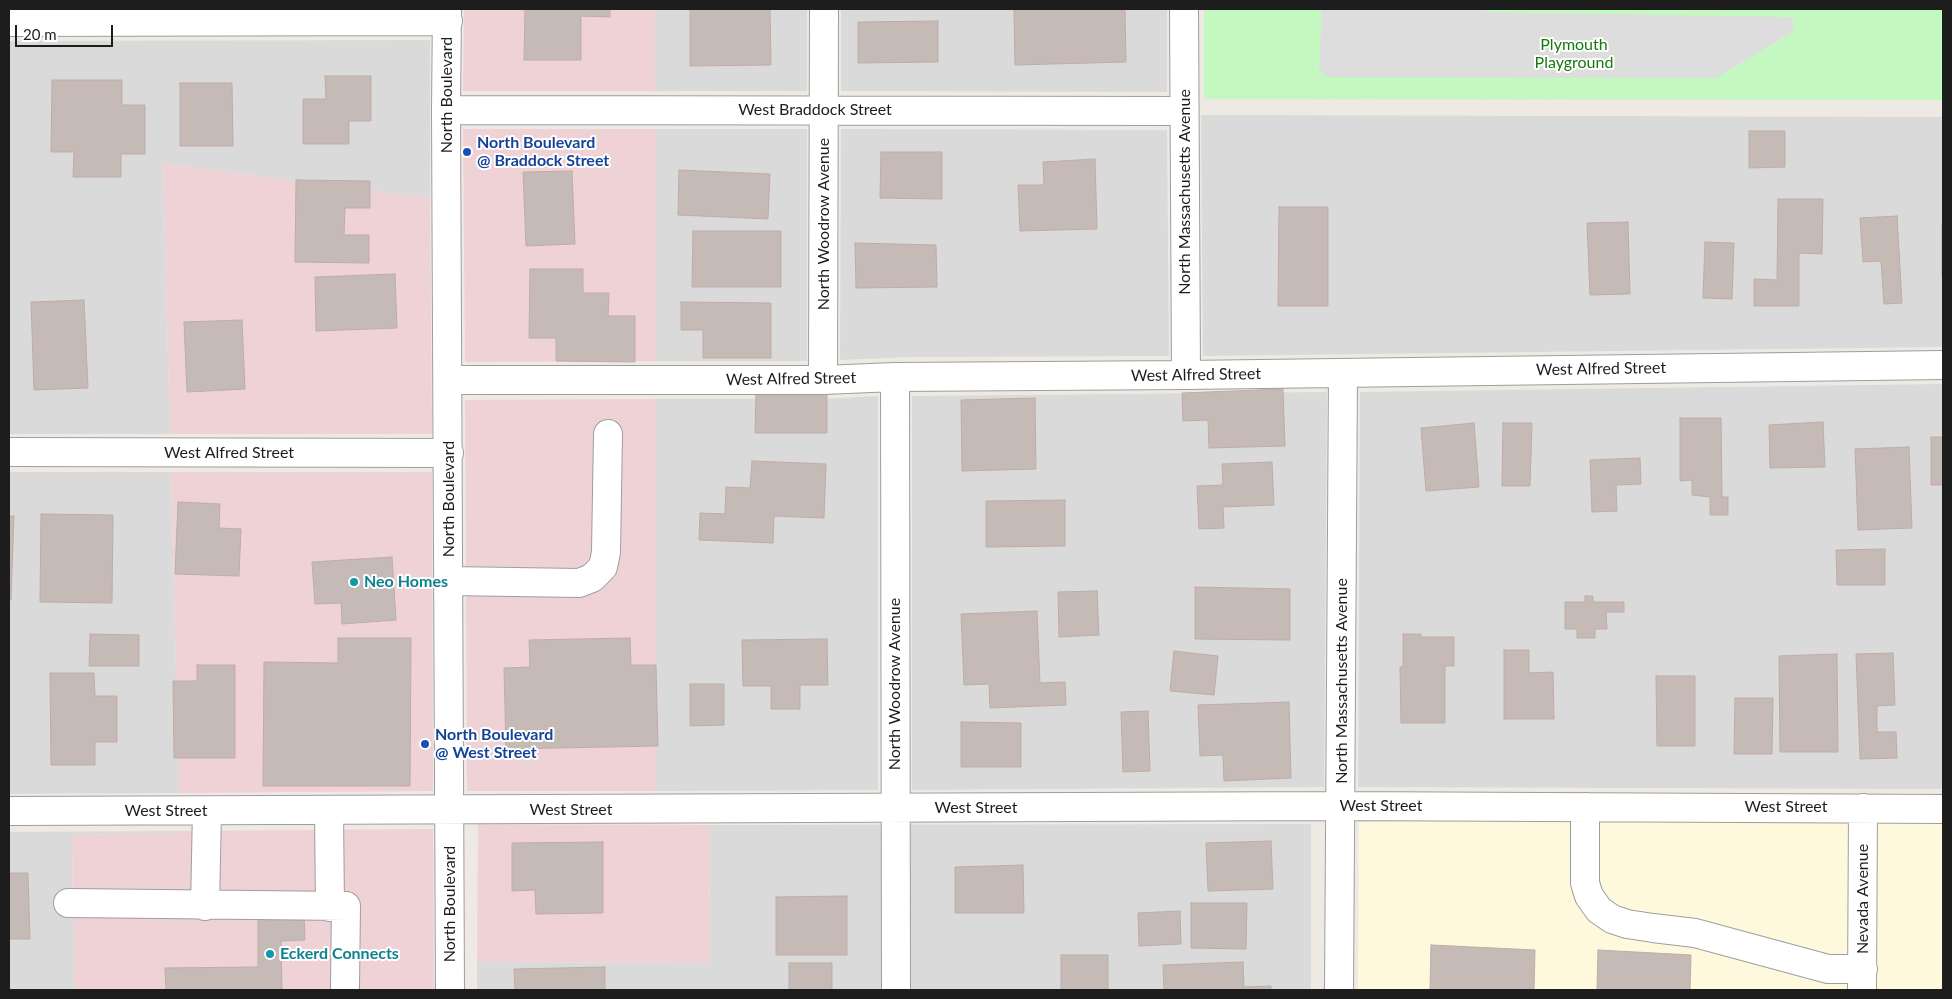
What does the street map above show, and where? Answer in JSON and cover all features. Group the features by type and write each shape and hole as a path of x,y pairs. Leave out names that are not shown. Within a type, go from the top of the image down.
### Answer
{"street":[{"name":"North Woodrow Avenue","path":"823,380 824,9"},
{"name":"North Massachusetts Avenue","path":"1184,9 1186,375"},
{"path":"9,22 448,15"},
{"name":"North Boulevard","path":"448,15 446,110 450,990"},
{"name":"West Braddock Street","path":"446,110 1184,111"},
{"name":"West Alfred Street","path":"448,380 823,380 895,377 1943,365"},
{"name":"North Massachusetts Avenue","path":"1340,990 1343,373"},
{"name":"North Woodrow Avenue","path":"895,377 896,990"},
{"path":"449,582 579,583 592,578 603,567 606,552 608,434"},
{"name":"West Alfred Street","path":"9,452 448,453"},
{"name":"West Street","path":"9,811 1341,806 1943,809"},
{"path":"1585,806 1585,883 1589,896 1599,910 1612,919 1627,924 1695,932 1863,980"},
{"name":"Nevada Avenue","path":"1863,808 1863,980"},
{"path":"205,906 207,811"},
{"path":"329,811 330,907"},
{"path":"68,903 205,906 346,906 345,986"}],"shaded area":[{"path":"464,9 655,9 655,91 463,91"},
{"path":"655,9 807,9 807,91 655,91"},
{"path":"841,9 1167,9 1167,92 841,91"},
{"path":"1322,9 1483,9 1484,12 1792,17 1794,31 1716,78 1327,77 1319,69"},
{"path":"430,40 430,198 163,164 170,434 9,434 9,41"},
{"path":"1201,115 1943,117 1943,347 1203,356"},
{"path":"463,129 656,129 656,361 465,362"},
{"path":"656,129 807,129 807,361 656,361"},
{"path":"841,129 1167,130 1169,356 911,357 840,360"},
{"path":"163,164 430,198 432,434 170,434"},
{"path":"1943,384 1943,789 1358,787 1360,392"},
{"path":"1327,392 1324,787 912,790 912,396"},
{"path":"878,396 878,790 656,791 656,399 823,399"},
{"path":"656,399 656,791 467,791 465,400"},
{"path":"9,472 171,472 179,793 9,794"},
{"path":"171,472 432,472 433,791 179,793"},
{"path":"1943,816 1943,990 1358,990 1359,822"},
{"path":"478,824 710,825 709,963 477,962"},
{"path":"1311,824 1311,990 477,990 477,962 709,963 710,825"},
{"path":"433,829 434,990 74,990 72,835 180,833 180,831"},
{"path":"180,831 180,833 72,835 74,990 9,990 9,832"}],"green space":[{"name":"Plymouth Playground","path":"1204,9 1943,9 1943,100 1204,99"}],"building":[{"path":"525,9 610,9 610,17 581,16 581,60 524,60"},
{"path":"690,9 770,9 771,65 690,66"},
{"path":"1125,9 1126,62 1015,65 1014,10"},
{"path":"938,21 938,62 858,63 858,22"},
{"path":"325,76 371,76 371,121 349,121 349,144 303,144 303,99 326,99"},
{"path":"52,80 122,80 122,105 145,105 145,154 121,154 121,177 73,177 74,152 51,152"},
{"path":"180,83 232,83 233,146 180,146"},
{"path":"1749,131 1785,131 1785,167 1749,168"},
{"path":"881,152 942,152 942,199 880,198"},
{"path":"1095,159 1097,229 1020,231 1018,185 1044,185 1043,162"},
{"path":"679,170 770,174 768,219 678,215"},
{"path":"572,171 575,244 526,246 523,172"},
{"path":"296,180 370,181 370,208 345,208 344,235 369,235 369,263 295,262"},
{"path":"1778,199 1823,199 1822,254 1799,253 1799,306 1754,306 1754,279 1777,280"},
{"path":"1279,207 1328,207 1328,306 1278,306"},
{"path":"1897,216 1902,303 1884,304 1881,261 1863,262 1860,218"},
{"path":"1628,222 1630,294 1590,295 1587,223"},
{"path":"1943,224 1943,278 1942,278"},
{"path":"693,231 781,231 781,287 692,287"},
{"path":"1705,242 1734,243 1732,299 1703,298"},
{"path":"855,243 936,245 937,287 856,288"},
{"path":"530,269 583,269 583,293 609,293 608,316 635,316 635,362 556,361 556,338 529,338"},
{"path":"395,274 397,328 316,331 315,277"},
{"path":"84,300 88,388 34,390 31,302"},
{"path":"681,302 771,303 771,358 703,358 703,330 681,330"},
{"path":"242,320 245,389 187,392 184,322"},
{"path":"1283,389 1285,446 1209,448 1208,420 1183,421 1182,393"},
{"path":"756,393 827,394 827,433 755,433"},
{"path":"1035,398 1036,469 962,471 961,400"},
{"path":"1680,418 1721,418 1722,497 1728,497 1728,515 1710,515 1710,497 1692,495 1692,480 1680,481"},
{"path":"1823,422 1825,467 1770,468 1769,425"},
{"path":"1474,423 1479,487 1426,491 1421,428"},
{"path":"1503,423 1532,423 1530,486 1502,486"},
{"path":"1931,437 1943,437 1943,485 1931,485"},
{"path":"1909,447 1912,528 1858,530 1855,449"},
{"path":"1640,458 1641,484 1616,485 1617,511 1592,512 1590,460"},
{"path":"752,461 826,464 824,518 774,516 773,543 699,540 700,513 725,514 726,487 750,488"},
{"path":"1272,462 1274,505 1223,507 1224,528 1199,529 1197,486 1223,485 1222,464"},
{"path":"1065,500 1065,546 986,547 986,501"},
{"path":"178,502 220,504 219,528 241,529 239,576 175,574"},
{"path":"41,514 113,515 112,603 40,602"},
{"path":"9,516 14,516 11,600 9,600"},
{"path":"1885,549 1885,585 1837,585 1836,550"},
{"name":"Neo Homes","path":"392,557 396,620 342,624 341,603 315,604 312,562"},
{"path":"1195,587 1290,589 1290,640 1195,639"},
{"path":"1097,591 1099,635 1059,637 1058,592"},
{"path":"1585,596 1593,596 1593,602 1624,602 1624,612 1606,612 1607,629 1595,629 1595,638 1577,638 1577,629 1565,629 1565,602 1585,602"},
{"path":"1037,611 1040,683 1065,682 1066,705 990,708 989,684 964,685 961,614"},
{"path":"90,634 139,635 139,666 89,666"},
{"path":"1403,634 1421,634 1421,637 1454,637 1454,666 1445,666 1445,723 1401,723 1400,667 1403,667"},
{"path":"338,638 411,638 410,786 263,786 264,662 338,663"},
{"path":"630,638 631,665 656,665 658,746 506,749 504,668 530,667 529,640"},
{"path":"827,639 828,685 800,685 800,709 771,709 771,686 743,686 742,640"},
{"path":"1504,650 1529,650 1529,673 1553,672 1554,719 1504,719"},
{"path":"1174,651 1218,656 1214,695 1170,691"},
{"path":"1893,653 1895,705 1877,706 1877,732 1896,732 1897,758 1860,759 1856,654"},
{"path":"1837,654 1838,752 1780,752 1779,656"},
{"path":"197,665 235,665 235,758 174,758 173,681 197,681"},
{"path":"50,673 94,673 95,696 117,696 117,742 95,742 95,765 51,765"},
{"path":"1656,676 1695,676 1695,746 1657,746"},
{"path":"690,684 724,684 724,725 690,726"},
{"path":"1735,698 1773,698 1772,754 1734,754"},
{"path":"1289,702 1291,778 1224,781 1223,755 1200,756 1198,705"},
{"path":"1148,711 1150,771 1123,772 1121,712"},
{"path":"961,722 1021,723 1021,767 961,767"},
{"path":"1271,841 1273,889 1208,891 1206,843"},
{"path":"603,842 603,913 536,914 535,890 512,891 512,843"},
{"path":"1023,865 1024,913 955,913 955,867"},
{"path":"9,873 28,873 30,939 9,939"},
{"path":"847,896 847,955 776,955 776,897"},
{"path":"1191,903 1247,903 1246,949 1191,948"},
{"path":"1180,911 1181,944 1139,946 1138,913"},
{"name":"Eckerd Connects","path":"304,914 305,940 281,941 282,990 166,990 165,968 258,967 258,915"},
{"path":"1431,945 1535,950 1534,990 1430,990"},
{"path":"1598,950 1691,955 1690,990 1597,990"},
{"path":"1061,955 1108,955 1108,990 1061,990"},
{"path":"1243,962 1244,987 1271,986 1271,990 1164,990 1163,965"},
{"path":"789,963 832,963 832,990 789,990"},
{"path":"605,967 605,990 515,990 514,969"}],"place":[{"name":"North Boulevard @ Braddock Street","path":"467,152"},
{"name":"Neo Homes","path":"354,582"},
{"name":"North Boulevard @ West Street","path":"425,744"},
{"name":"Eckerd Connects","path":"270,954"}]}
